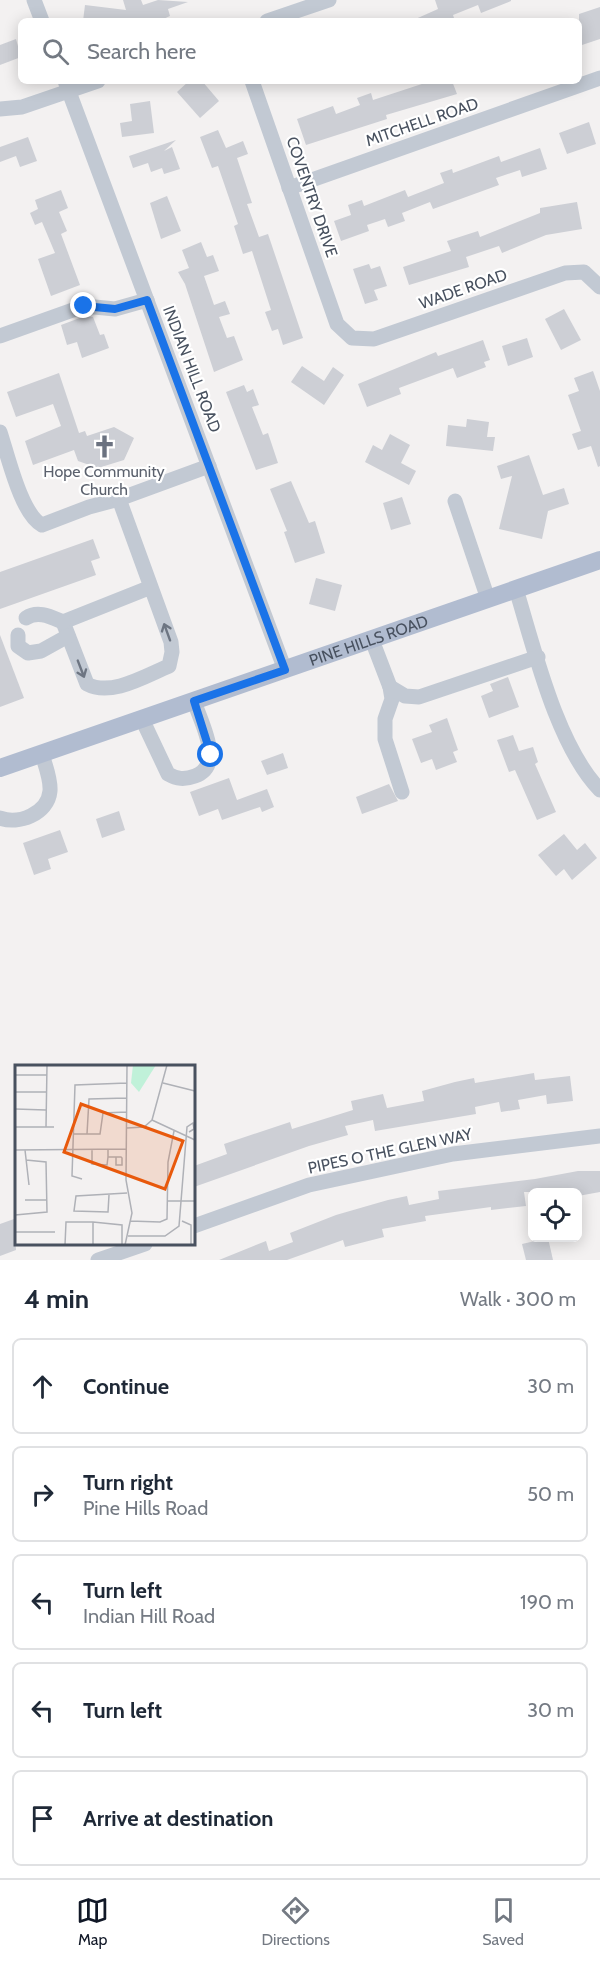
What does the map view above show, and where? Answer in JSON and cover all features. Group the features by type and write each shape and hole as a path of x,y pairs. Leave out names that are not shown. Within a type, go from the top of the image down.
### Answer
{"main road":[{"name":"PINE HILLS ROAD","path":"0,768 600,560"}],"street":[{"path":"34,0 41,18"},
{"path":"276,18 329,0"},
{"name":"MITCHELL ROAD","path":"289,188 600,78"},
{"name":"COVENTRY DRIVE","path":"253,84 337,324"},
{"path":"0,109 22,107 67,86"},
{"name":"INDIAN HILL ROAD","path":"67,86 285,670"},
{"name":"WADE ROAD","path":"337,324 352,338 375,339 565,273 584,272 600,286"},
{"path":"0,336 84,306 115,309 147,300"},
{"path":"0,432 25,505 31,518 42,525 89,507 119,500 209,466"},
{"path":"26,618 31,615 44,614 65,629 87,684 98,690 110,689 169,666 172,652 171,642 119,500"},
{"path":"455,501 488,599"},
{"path":"18,635 18,646 28,653 40,651 65,629 151,587"},
{"path":"516,589 563,730 591,781 600,790"},
{"path":"372,640 390,687 392,699 385,719 385,739 402,792"},
{"path":"390,687 405,696 419,697 537,657"},
{"path":"142,719 168,774 176,778 188,779 201,774 209,764 211,755 194,701"},
{"path":"0,818 11,822 21,820 41,809 46,802 50,791 42,754"},
{"name":"PIPES O THE GLEN WAY","path":"195,1226 320,1183 453,1154 600,1136"},
{"path":"98,1260 142,1245"}],"building":[{"path":"123,0 141,0 143,5 158,0 188,2 168,9 170,16 166,18 83,18 85,5 126,10"},
{"path":"435,0 511,0 481,13 478,5 453,15 454,18 418,18 438,9"},
{"path":"600,7 600,39 582,45 582,18 579,18 579,14"},
{"path":"16,39 18,58 0,65 0,45"},
{"path":"186,84 205,84 219,101 200,118 177,92"},
{"path":"422,84 453,84 457,94 386,115 387,119 306,145 297,119 333,106 336,114 360,105 357,98 371,93 373,100"},
{"path":"150,101 154,133 122,137 120,123 132,121 130,104"},
{"path":"589,122 596,144 567,154 559,133"},
{"path":"218,130 226,148 243,141 248,154 237,158 252,203 247,204 259,237 268,234 303,338 283,345 278,329 272,331 265,312 271,310 252,251 243,254 234,226 238,224 218,166 212,168 200,137"},
{"path":"28,137 37,161 20,167 16,156 0,162 0,147"},
{"path":"176,140 164,151 172,147 180,169 164,174 162,168 151,172 148,163 133,168 129,156"},
{"path":"540,148 547,169 522,177 520,170 496,178 499,185 433,209 430,202 402,213 405,221 388,227 385,219 367,225 369,231 341,241 334,221 351,215 348,205 362,200 364,206 405,190 408,197 444,183 440,173 452,169 453,173 499,156 501,162"},
{"path":"61,190 68,208 59,212 67,231 61,234 80,285 51,296 38,259 55,253 42,222 35,225 30,213 38,209 35,200"},
{"path":"167,196 181,231 161,239 150,203"},
{"path":"577,202 582,229 546,235 502,253 499,246 466,257 469,267 409,285 403,267 451,251 447,241 478,231 480,237 540,213 540,208"},
{"path":"201,242 207,257 213,255 219,271 204,276 214,305 225,301 230,314 219,317 227,338 234,336 243,360 214,372 185,284 178,272 189,268 182,250"},
{"path":"369,264 371,269 380,266 387,286 374,290 378,300 365,304 353,269"},
{"path":"564,309 581,340 561,350 545,319"},
{"path":"85,316 93,317 100,335 104,334 109,348 82,358 77,342 67,345 61,325"},
{"path":"527,338 533,357 508,366 502,346"},
{"path":"483,340 490,360 484,362 486,367 457,378 453,368 399,388 401,394 367,407 358,384 436,352 438,356"},
{"path":"302,366 324,381 333,367 344,375 324,405 291,382"},
{"path":"593,371 600,391 600,466 598,467 591,446 578,450 572,434 581,431 568,395 579,391 574,378"},
{"path":"59,373 79,433 85,431 87,436 114,427 134,438 124,460 98,468 78,461 74,450 33,465 25,441 61,426 53,404 16,417 7,392"},
{"path":"244,385 247,392 253,389 259,405 252,407 263,435 268,433 278,463 256,470 226,392"},
{"path":"467,419 489,422 487,437 495,437 493,451 446,446 448,425 466,427"},
{"path":"390,434 410,445 401,463 416,471 409,485 365,462 373,445 382,450"},
{"path":"529,455 543,495 564,488 569,504 548,511 542,539 499,529 512,476 501,479 497,466"},
{"path":"291,481 309,523 315,521 325,553 295,563 284,532 287,531 270,489"},
{"path":"402,497 411,524 391,530 383,503"},
{"path":"93,539 100,558 91,561 96,575 0,609 0,572"},
{"path":"316,578 342,585 335,611 309,604"},
{"path":"0,635 24,698 0,707"},
{"path":"508,677 519,707 489,718 481,696 493,691 490,684"},
{"path":"447,718 458,750 453,752 457,762 436,770 432,759 421,763 412,739 432,732 429,725"},
{"path":"513,735 519,751 533,747 538,762 535,764 556,812 537,820 515,770 509,772 497,740"},
{"path":"283,753 288,768 267,775 261,761"},
{"path":"229,778 237,800 267,789 274,807 262,812 260,807 222,820 218,809 199,816 190,792"},
{"path":"389,784 398,801 362,814 356,797"},
{"path":"119,811 125,830 102,838 96,819"},
{"path":"60,830 68,852 48,859 51,869 34,875 23,843"},
{"path":"564,834 577,850 585,843 597,858 572,880 564,869 556,876 538,855"},
{"path":"534,1073 535,1080 570,1076 573,1101 547,1104 546,1095 518,1100 520,1109 501,1112 499,1102 475,1107 476,1114 375,1131 373,1120 345,1126 348,1135 309,1146 195,1187 195,1166 227,1154 224,1144 290,1122 292,1129 353,1110 351,1101 383,1094 387,1108 424,1101 422,1091 474,1078 475,1083"},
{"path":"578,1171 600,1171 600,1192 582,1195 582,1188 528,1188 528,1192 524,1192 526,1206 491,1210 491,1207 425,1216 426,1221 382,1229 384,1237 345,1247 343,1240 287,1260 219,1260 266,1241 269,1251 293,1242 290,1233 336,1215 388,1200 407,1196 409,1205 439,1199 438,1191 535,1179"},
{"path":"14,1219 16,1250 0,1256 0,1224"},
{"path":"549,1242 553,1260 526,1260 522,1244"}],"place":[{"name":"Hope Community Church","path":"104,446"}],"route":[{"path":"84,306 115,309 147,300 285,670 194,701 211,755"}]}
